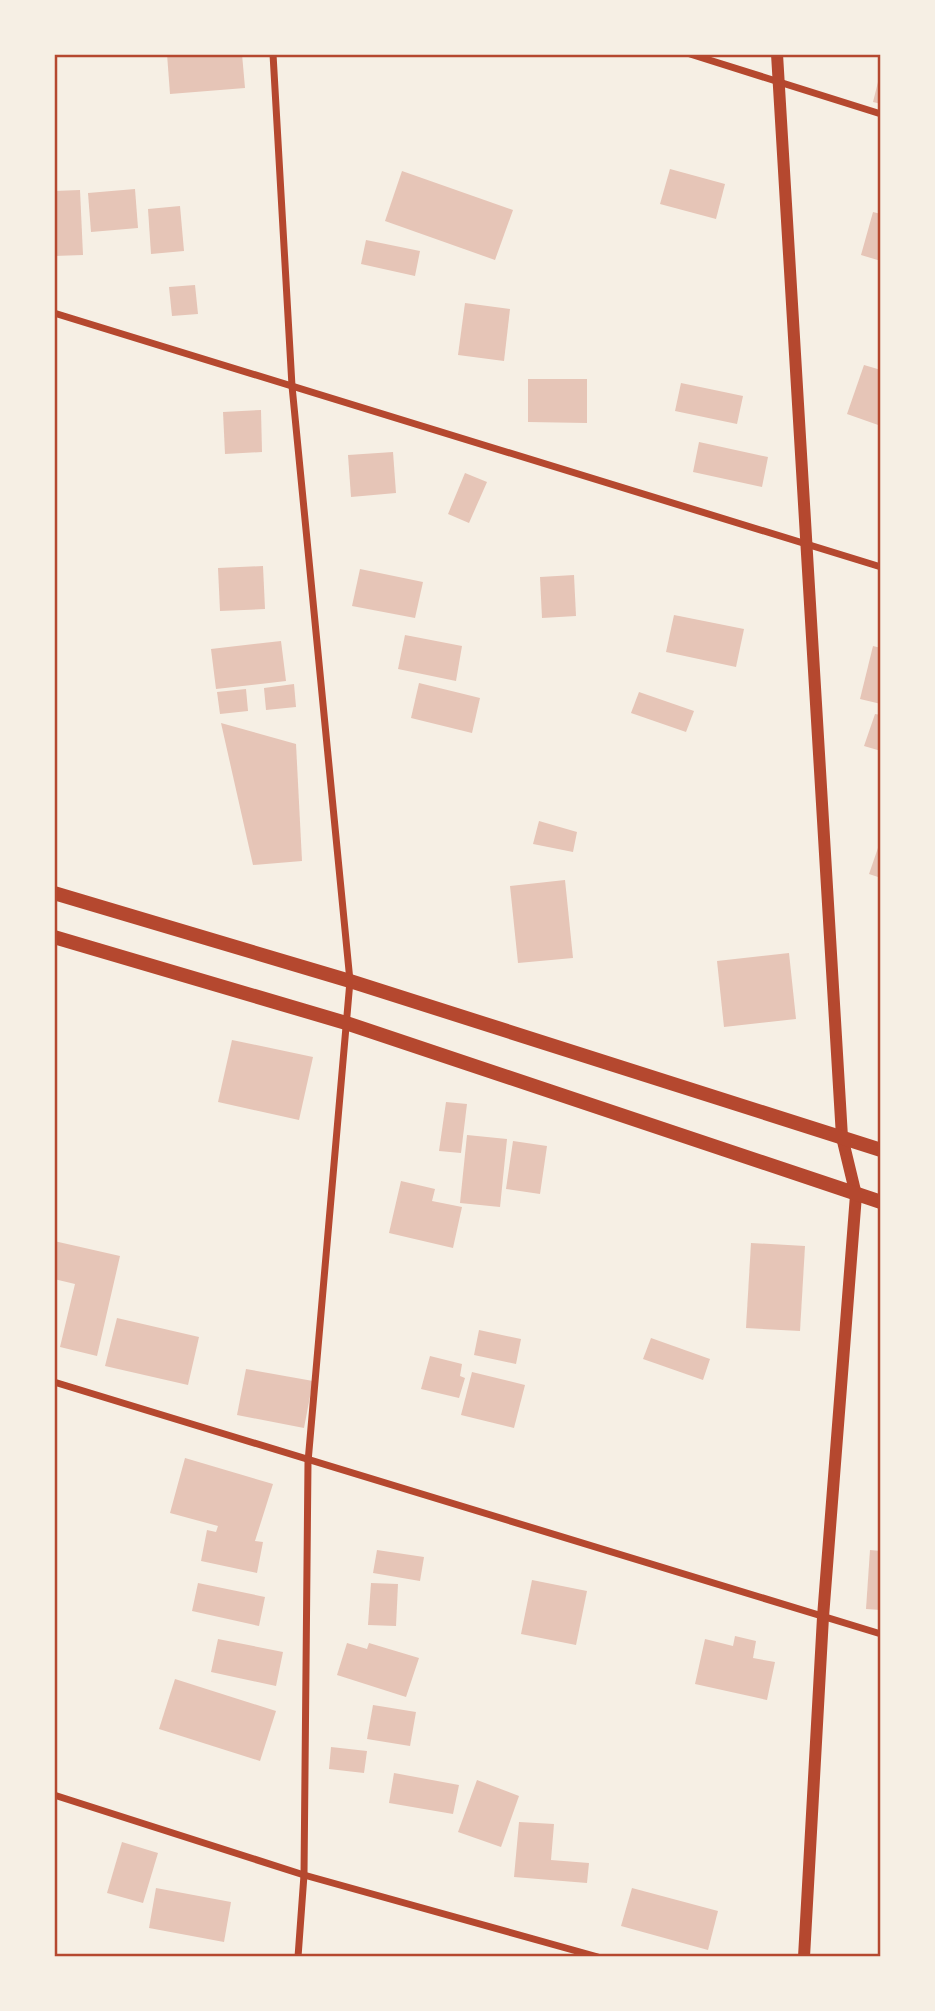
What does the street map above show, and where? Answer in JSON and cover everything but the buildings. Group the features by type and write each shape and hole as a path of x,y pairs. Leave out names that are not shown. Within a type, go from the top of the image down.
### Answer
{"main road":[{"path":"54,893 350,981 881,1150"},
{"path":"54,937 346,1023 881,1202"}],"street":[{"path":"273,54 292,386 350,981 308,1462 304,1875 298,1957"},
{"path":"690,54 881,114"},
{"path":"778,54 842,1137 856,1195 823,1617 804,1957"},
{"path":"54,313 881,567"},
{"path":"54,1382 308,1462 881,1634"},
{"path":"54,1794 304,1875 598,1957"}]}
